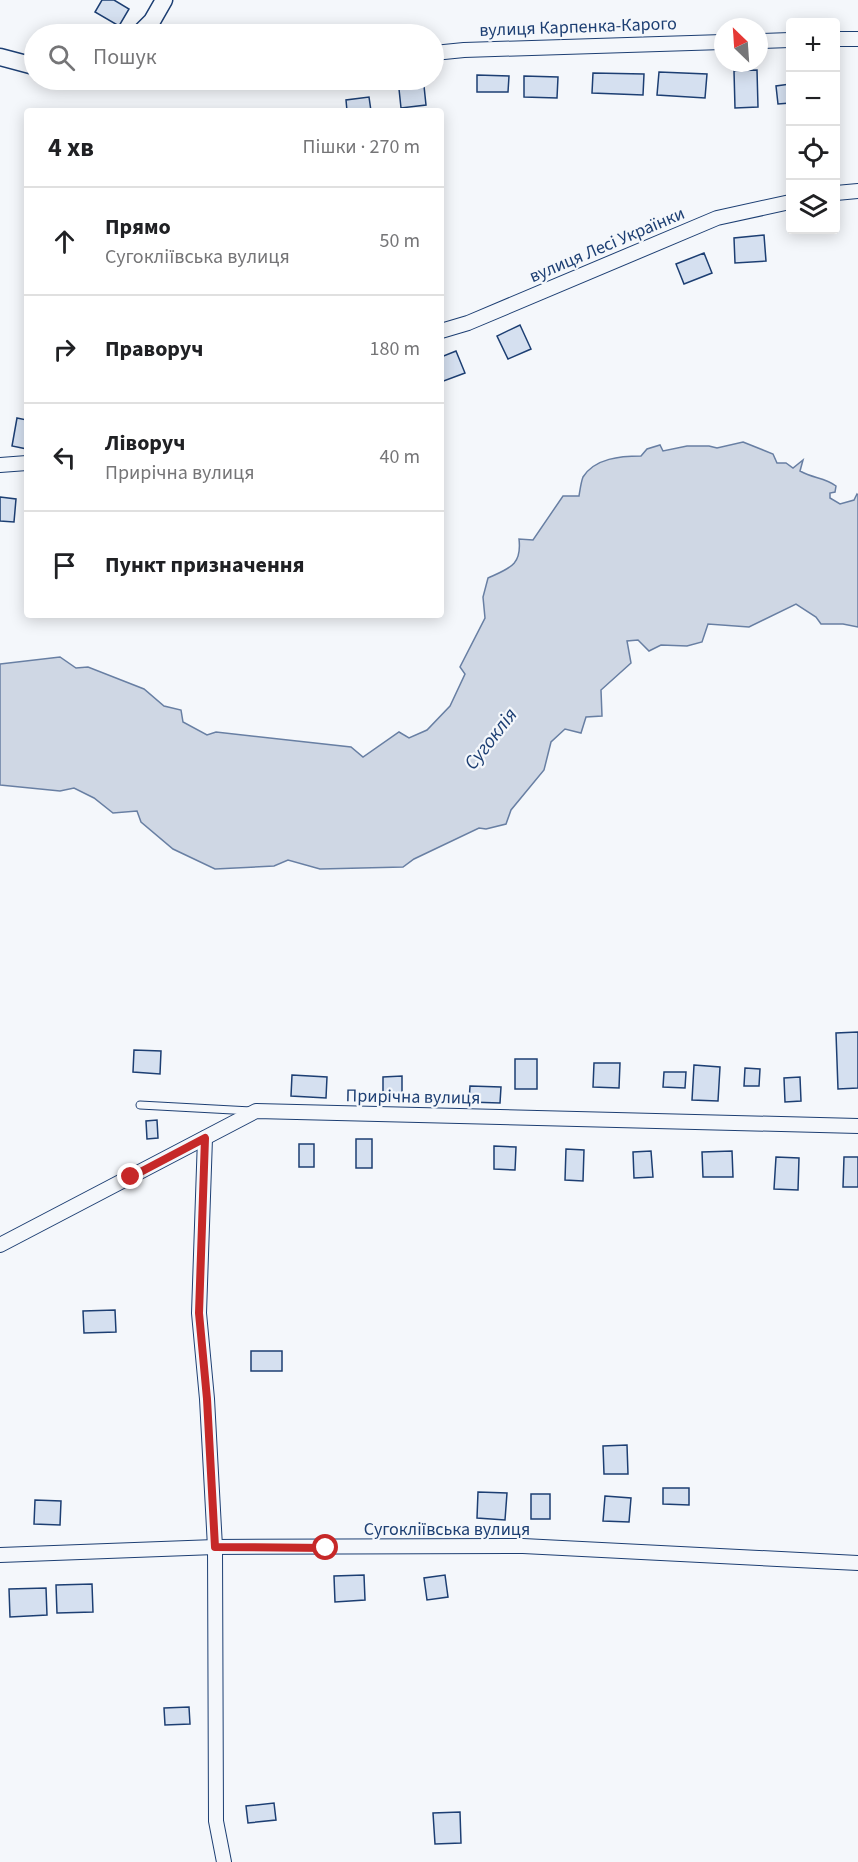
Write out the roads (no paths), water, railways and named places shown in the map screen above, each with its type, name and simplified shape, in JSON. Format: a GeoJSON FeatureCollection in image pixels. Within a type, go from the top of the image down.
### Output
{"type":"FeatureCollection","features":[{"type":"Feature","properties":{"kind":"street"},"geometry":{"type":"LineString","coordinates":[[155,24],[164,0]]}},
{"type":"Feature","properties":{"kind":"street"},"geometry":{"type":"LineString","coordinates":[[840,39],[858,39]]}},
{"type":"Feature","properties":{"kind":"street"},"geometry":{"type":"LineString","coordinates":[[768,41],[786,40]]}},
{"type":"Feature","properties":{"kind":"street","name":"вулиця Карпенка-Карого"},"geometry":{"type":"LineString","coordinates":[[444,53],[714,42]]}},
{"type":"Feature","properties":{"kind":"street"},"geometry":{"type":"LineString","coordinates":[[0,57],[24,63]]}},
{"type":"Feature","properties":{"kind":"street"},"geometry":{"type":"LineString","coordinates":[[840,193],[858,191]]}},
{"type":"Feature","properties":{"kind":"street","name":"вулиця Лесі Українки"},"geometry":{"type":"LineString","coordinates":[[444,330],[468,324],[717,218],[786,203]]}},
{"type":"Feature","properties":{"kind":"street"},"geometry":{"type":"LineString","coordinates":[[0,465],[24,464]]}},
{"type":"Feature","properties":{"kind":"street","name":"Прирічна вулиця"},"geometry":{"type":"LineString","coordinates":[[0,1245],[256,1111],[858,1126]]}},
{"type":"Feature","properties":{"kind":"street"},"geometry":{"type":"LineString","coordinates":[[205,1138],[199,1313],[207,1399],[215,1547],[216,1821],[224,1862]]}},
{"type":"Feature","properties":{"kind":"street","name":"Сугокліївська вулиця"},"geometry":{"type":"LineString","coordinates":[[0,1555],[215,1547],[523,1546],[858,1563]]}},
{"type":"Feature","properties":{"kind":"lane"},"geometry":{"type":"LineString","coordinates":[[140,1105],[256,1111]]}},
{"type":"Feature","properties":{"kind":"water","name":"Сугоклія"},"geometry":{"type":"Polygon","coordinates":[[[743,442],[773,454],[777,463],[786,463],[793,468],[803,460],[800,471],[836,486],[835,492],[830,493],[830,498],[840,504],[854,500],[858,495],[858,627],[821,624],[816,617],[796,604],[749,627],[708,624],[702,642],[687,646],[661,645],[649,651],[638,640],[627,641],[631,663],[601,690],[602,716],[586,717],[581,733],[565,729],[551,742],[544,770],[511,810],[506,824],[486,829],[479,828],[414,859],[403,867],[320,869],[288,860],[274,866],[215,869],[173,849],[141,822],[137,811],[113,813],[94,798],[74,788],[60,791],[0,785],[0,664],[60,657],[76,668],[88,667],[144,689],[164,706],[181,710],[183,722],[207,735],[216,732],[351,747],[363,757],[399,732],[409,738],[427,730],[450,706],[465,674],[460,667],[485,618],[483,597],[488,578],[513,564],[519,555],[519,539],[533,540],[563,496],[579,496],[583,477],[588,471],[609,459],[641,456],[647,449],[660,445],[663,451],[687,446],[717,448],[743,442]]]}}]}
